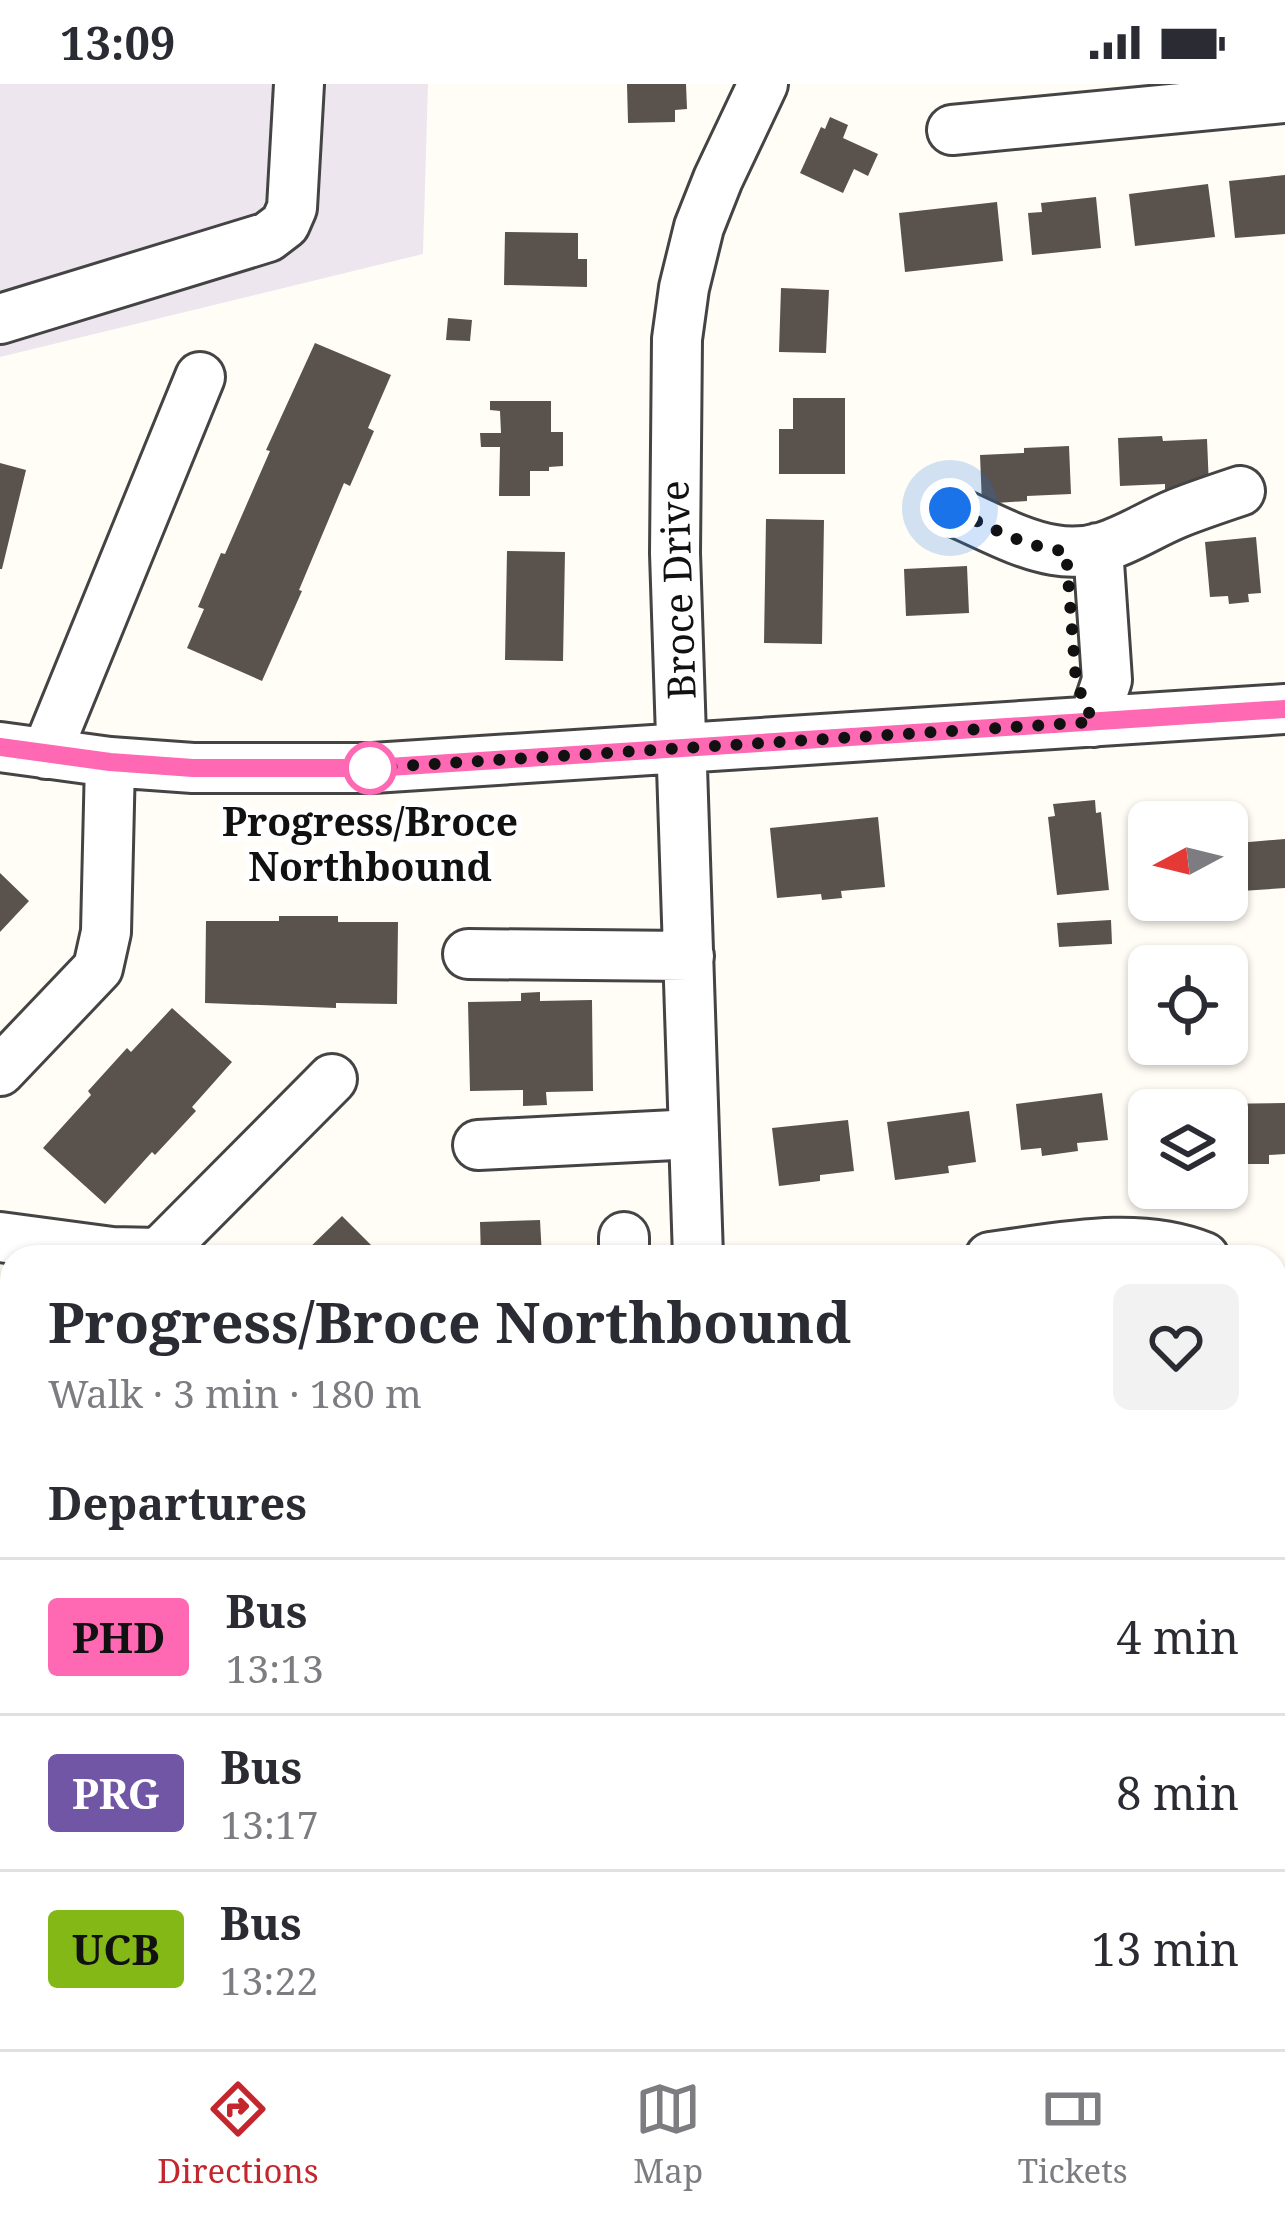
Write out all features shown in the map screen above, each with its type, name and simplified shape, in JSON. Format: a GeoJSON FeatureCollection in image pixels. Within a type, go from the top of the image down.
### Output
{"type":"FeatureCollection","features":[{"type":"Feature","properties":{"kind":"street"},"geometry":{"type":"LineString","coordinates":[[0,319],[268,237],[285,224],[292,208],[299,84]]}},
{"type":"Feature","properties":{"kind":"street","name":"Broce Drive"},"geometry":{"type":"LineString","coordinates":[[698,1245],[675,532],[677,339],[699,227],[764,84]]}},
{"type":"Feature","properties":{"kind":"street"},"geometry":{"type":"LineString","coordinates":[[952,130],[1285,98]]}},
{"type":"Feature","properties":{"kind":"street"},"geometry":{"type":"LineString","coordinates":[[200,376],[23,750],[110,762],[341,769],[1285,709]]}},
{"type":"Feature","properties":{"kind":"street"},"geometry":{"type":"LineString","coordinates":[[950,508],[1052,550],[1082,549],[1128,540],[1174,514],[1240,491]]}},
{"type":"Feature","properties":{"kind":"street"},"geometry":{"type":"LineString","coordinates":[[1082,549],[1076,682],[1093,722]]}},
{"type":"Feature","properties":{"kind":"street"},"geometry":{"type":"LineString","coordinates":[[0,1071],[98,968],[106,932],[110,762]]}},
{"type":"Feature","properties":{"kind":"street"},"geometry":{"type":"LineString","coordinates":[[468,954],[689,956]]}},
{"type":"Feature","properties":{"kind":"street"},"geometry":{"type":"LineString","coordinates":[[166,1245],[332,1079]]}},
{"type":"Feature","properties":{"kind":"street"},"geometry":{"type":"LineString","coordinates":[[478,1144],[694,1133]]}},
{"type":"Feature","properties":{"kind":"street"},"geometry":{"type":"LineString","coordinates":[[0,1237],[60,1245]]}},
{"type":"Feature","properties":{"kind":"street"},"geometry":{"type":"LineString","coordinates":[[1092,1245],[1157,1245]]}},
{"type":"Feature","properties":{"kind":"shaded area"},"geometry":{"type":"Polygon","coordinates":[[[0,84],[428,84],[423,254],[0,357],[0,84]]]}},
{"type":"Feature","properties":{"kind":"building"},"geometry":{"type":"Polygon","coordinates":[[[627,84],[686,84],[687,109],[675,110],[675,122],[628,123],[627,84]]]}},
{"type":"Feature","properties":{"kind":"building"},"geometry":{"type":"Polygon","coordinates":[[[830,117],[848,125],[843,138],[878,154],[868,176],[854,169],[843,193],[800,173],[830,117]]]}},
{"type":"Feature","properties":{"kind":"building"},"geometry":{"type":"Polygon","coordinates":[[[1285,175],[1285,234],[1235,238],[1229,181],[1285,175]]]}},
{"type":"Feature","properties":{"kind":"building"},"geometry":{"type":"Polygon","coordinates":[[[1208,184],[1215,237],[1135,246],[1129,194],[1208,184]]]}},
{"type":"Feature","properties":{"kind":"building"},"geometry":{"type":"Polygon","coordinates":[[[1096,197],[1101,248],[1032,255],[1028,213],[1042,212],[1041,203],[1096,197]]]}},
{"type":"Feature","properties":{"kind":"building"},"geometry":{"type":"Polygon","coordinates":[[[997,202],[1003,261],[905,272],[899,213],[997,202]]]}},
{"type":"Feature","properties":{"kind":"building"},"geometry":{"type":"Polygon","coordinates":[[[505,232],[578,233],[578,259],[587,259],[587,287],[504,285],[505,232]]]}},
{"type":"Feature","properties":{"kind":"building"},"geometry":{"type":"Polygon","coordinates":[[[781,288],[829,290],[826,353],[779,352],[781,288]]]}},
{"type":"Feature","properties":{"kind":"building"},"geometry":{"type":"Polygon","coordinates":[[[448,318],[472,320],[470,341],[446,340],[448,318]]]}},
{"type":"Feature","properties":{"kind":"building"},"geometry":{"type":"Polygon","coordinates":[[[315,343],[391,375],[368,428],[374,431],[350,486],[344,483],[262,681],[187,648],[204,609],[198,607],[315,343]]]}},
{"type":"Feature","properties":{"kind":"building"},"geometry":{"type":"Polygon","coordinates":[[[793,398],[845,398],[845,474],[779,474],[779,429],[793,429],[793,398]]]}},
{"type":"Feature","properties":{"kind":"building"},"geometry":{"type":"Polygon","coordinates":[[[490,401],[551,401],[551,432],[563,432],[563,466],[530,471],[530,496],[499,496],[500,447],[481,447],[480,433],[501,433],[500,411],[490,410],[490,401]]]}},
{"type":"Feature","properties":{"kind":"building"},"geometry":{"type":"Polygon","coordinates":[[[1162,436],[1163,441],[1207,439],[1209,487],[1120,486],[1118,438],[1162,436]]]}},
{"type":"Feature","properties":{"kind":"building"},"geometry":{"type":"Polygon","coordinates":[[[1069,446],[1071,494],[982,504],[980,455],[1069,446]]]}},
{"type":"Feature","properties":{"kind":"building"},"geometry":{"type":"Polygon","coordinates":[[[0,463],[26,470],[2,569],[0,569],[0,463]]]}},
{"type":"Feature","properties":{"kind":"building"},"geometry":{"type":"Polygon","coordinates":[[[766,519],[824,520],[822,644],[764,643],[766,519]]]}},
{"type":"Feature","properties":{"kind":"building"},"geometry":{"type":"Polygon","coordinates":[[[1256,537],[1261,593],[1248,594],[1249,602],[1229,604],[1228,596],[1210,597],[1205,542],[1256,537]]]}},
{"type":"Feature","properties":{"kind":"building"},"geometry":{"type":"Polygon","coordinates":[[[507,551],[565,552],[563,661],[505,660],[507,551]]]}},
{"type":"Feature","properties":{"kind":"building"},"geometry":{"type":"Polygon","coordinates":[[[967,566],[969,613],[906,616],[904,569],[967,566]]]}},
{"type":"Feature","properties":{"kind":"building"},"geometry":{"type":"Polygon","coordinates":[[[1095,800],[1096,813],[1101,812],[1109,890],[1057,895],[1048,817],[1055,816],[1053,804],[1095,800]]]}},
{"type":"Feature","properties":{"kind":"building"},"geometry":{"type":"Polygon","coordinates":[[[878,817],[885,887],[841,891],[842,898],[822,900],[821,894],[777,898],[770,828],[878,817]]]}},
{"type":"Feature","properties":{"kind":"building"},"geometry":{"type":"Polygon","coordinates":[[[1285,839],[1285,888],[1248,891],[1248,842],[1285,839]]]}},
{"type":"Feature","properties":{"kind":"building"},"geometry":{"type":"Polygon","coordinates":[[[0,873],[29,901],[0,932],[0,873]]]}},
{"type":"Feature","properties":{"kind":"building"},"geometry":{"type":"Polygon","coordinates":[[[279,916],[398,922],[397,1004],[336,1003],[336,1008],[205,1003],[206,921],[279,921],[279,916]]]}},
{"type":"Feature","properties":{"kind":"building"},"geometry":{"type":"Polygon","coordinates":[[[1111,920],[1112,944],[1059,947],[1057,923],[1111,920]]]}},
{"type":"Feature","properties":{"kind":"building"},"geometry":{"type":"Polygon","coordinates":[[[540,992],[540,1001],[592,1000],[593,1091],[546,1092],[547,1105],[523,1106],[523,1090],[470,1091],[468,1002],[521,1001],[521,993],[540,992]]]}},
{"type":"Feature","properties":{"kind":"building"},"geometry":{"type":"Polygon","coordinates":[[[172,1008],[232,1062],[192,1107],[196,1111],[105,1204],[43,1148],[127,1048],[131,1052],[172,1008]]]}},
{"type":"Feature","properties":{"kind":"building"},"geometry":{"type":"Polygon","coordinates":[[[1102,1093],[1108,1140],[1077,1143],[1078,1151],[1042,1156],[1041,1148],[1021,1150],[1016,1104],[1102,1093]]]}},
{"type":"Feature","properties":{"kind":"building"},"geometry":{"type":"Polygon","coordinates":[[[1248,1103],[1285,1103],[1285,1154],[1269,1155],[1269,1164],[1248,1164],[1248,1103]]]}},
{"type":"Feature","properties":{"kind":"building"},"geometry":{"type":"Polygon","coordinates":[[[969,1111],[976,1162],[948,1166],[949,1173],[895,1180],[887,1122],[969,1111]]]}},
{"type":"Feature","properties":{"kind":"building"},"geometry":{"type":"Polygon","coordinates":[[[848,1120],[854,1171],[779,1186],[772,1128],[848,1120]]]}},
{"type":"Feature","properties":{"kind":"building"},"geometry":{"type":"Polygon","coordinates":[[[342,1216],[371,1245],[312,1245],[342,1216]]]}},
{"type":"Feature","properties":{"kind":"building"},"geometry":{"type":"Polygon","coordinates":[[[540,1220],[541,1245],[481,1245],[480,1222],[540,1220]]]}},
{"type":"Feature","properties":{"kind":"bus line","name":"PHD"},"geometry":{"type":"LineString","coordinates":[[0,747],[193,768],[373,768],[1285,709]]}},
{"type":"Feature","properties":{"kind":"place","name":"Progress/Broce Northbound"},"geometry":{"type":"Point","coordinates":[370,768]}},
{"type":"Feature","properties":{"kind":"route"},"geometry":{"type":"LineString","coordinates":[[370,768],[1093,722],[1076,682],[1066,551],[1019,539],[950,508]]}}]}
